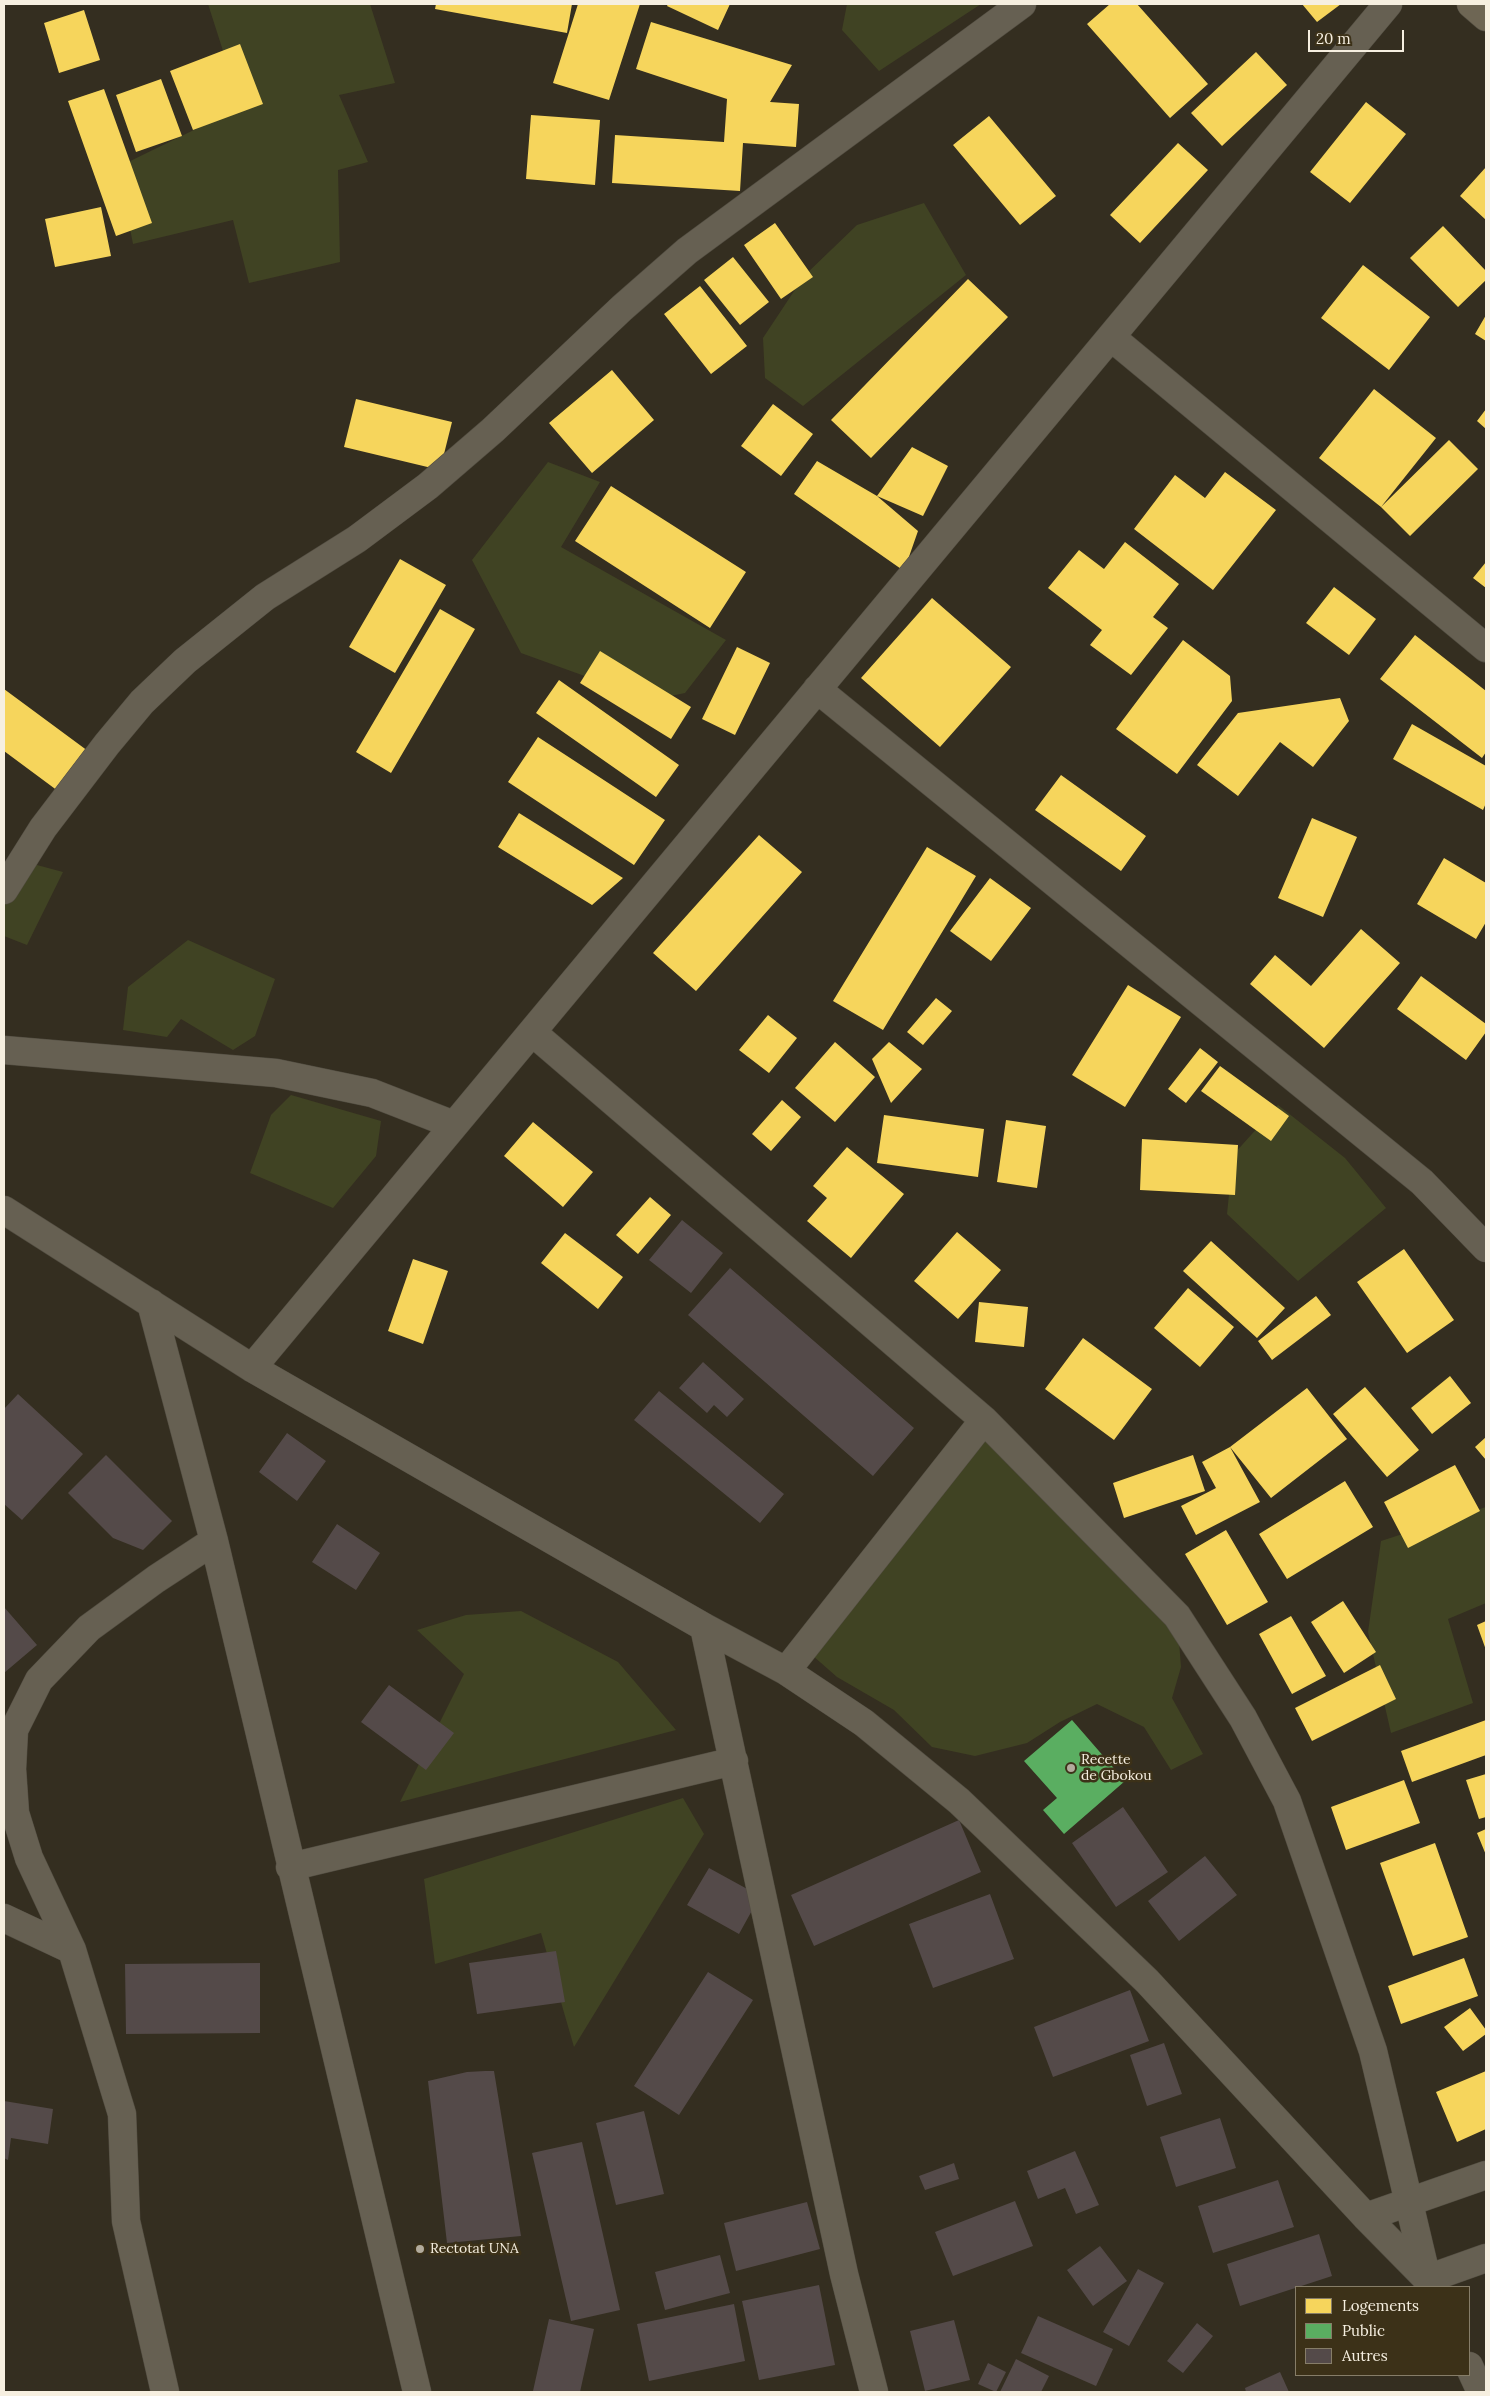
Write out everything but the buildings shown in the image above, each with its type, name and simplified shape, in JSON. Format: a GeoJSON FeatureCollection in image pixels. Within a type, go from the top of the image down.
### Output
{"type":"FeatureCollection","features":[{"type":"Feature","properties":{"kind":"main road"},"geometry":{"type":"LineString","coordinates":[[1471,4],[1486,16]]}},
{"type":"Feature","properties":{"kind":"street"},"geometry":{"type":"LineString","coordinates":[[4,890],[43,828],[107,744],[142,702],[185,661],[265,597],[357,538],[428,486],[493,430],[622,308],[687,251],[1022,4]]}},
{"type":"Feature","properties":{"kind":"street"},"geometry":{"type":"LineString","coordinates":[[252,1368],[1388,4]]}},
{"type":"Feature","properties":{"kind":"street"},"geometry":{"type":"LineString","coordinates":[[1111,337],[1486,648]]}},
{"type":"Feature","properties":{"kind":"street"},"geometry":{"type":"LineString","coordinates":[[818,689],[1422,1182],[1486,1248]]}},
{"type":"Feature","properties":{"kind":"street"},"geometry":{"type":"LineString","coordinates":[[532,1032],[984,1420],[1177,1616],[1243,1718],[1287,1801],[1373,2051],[1429,2283]]}},
{"type":"Feature","properties":{"kind":"street"},"geometry":{"type":"LineString","coordinates":[[4,1050],[276,1073],[372,1092],[454,1125]]}},
{"type":"Feature","properties":{"kind":"street"},"geometry":{"type":"LineString","coordinates":[[4,1210],[252,1368],[786,1672],[864,1723],[959,1801],[1147,1981],[1429,2283]]}},
{"type":"Feature","properties":{"kind":"street"},"geometry":{"type":"LineString","coordinates":[[151,1303],[214,1542],[290,1867],[417,2392]]}},
{"type":"Feature","properties":{"kind":"street"},"geometry":{"type":"LineString","coordinates":[[786,1672],[984,1420]]}},
{"type":"Feature","properties":{"kind":"street"},"geometry":{"type":"LineString","coordinates":[[165,2392],[126,2221],[122,2114],[72,1950],[29,1858],[16,1813],[12,1769],[14,1730],[39,1680],[89,1628],[156,1579],[214,1542]]}},
{"type":"Feature","properties":{"kind":"street"},"geometry":{"type":"LineString","coordinates":[[704,1627],[844,2274],[874,2392]]}},
{"type":"Feature","properties":{"kind":"street"},"geometry":{"type":"LineString","coordinates":[[290,1867],[734,1761]]}},
{"type":"Feature","properties":{"kind":"street"},"geometry":{"type":"LineString","coordinates":[[4,1918],[72,1950]]}},
{"type":"Feature","properties":{"kind":"street"},"geometry":{"type":"LineString","coordinates":[[1366,2217],[1486,2175]]}},
{"type":"Feature","properties":{"kind":"street"},"geometry":{"type":"LineString","coordinates":[[1429,2283],[1486,2258]]}},
{"type":"Feature","properties":{"kind":"street"},"geometry":{"type":"LineString","coordinates":[[1470,2368],[1481,2392]]}},
{"type":"Feature","properties":{"kind":"green space"},"geometry":{"type":"Polygon","coordinates":[[[208,4],[370,4],[395,83],[339,95],[368,162],[338,170],[340,262],[249,283],[233,220],[133,244],[118,167],[241,107],[208,4]]]}},
{"type":"Feature","properties":{"kind":"green space"},"geometry":{"type":"Polygon","coordinates":[[[847,4],[981,4],[879,71],[842,30],[847,4]]]}},
{"type":"Feature","properties":{"kind":"green space"},"geometry":{"type":"Polygon","coordinates":[[[924,203],[966,275],[803,406],[765,378],[763,338],[804,276],[857,225],[924,203]]]}},
{"type":"Feature","properties":{"kind":"green space"},"geometry":{"type":"Polygon","coordinates":[[[548,462],[600,482],[561,547],[726,640],[685,693],[651,700],[521,653],[472,560],[548,462]]]}},
{"type":"Feature","properties":{"kind":"green space"},"geometry":{"type":"Polygon","coordinates":[[[22,861],[63,872],[27,945],[4,936],[4,890],[22,861]]]}},
{"type":"Feature","properties":{"kind":"green space"},"geometry":{"type":"Polygon","coordinates":[[[188,940],[275,979],[255,1036],[233,1050],[181,1019],[167,1037],[123,1030],[128,987],[188,940]]]}},
{"type":"Feature","properties":{"kind":"green space"},"geometry":{"type":"Polygon","coordinates":[[[291,1095],[381,1121],[376,1156],[333,1208],[250,1173],[271,1115],[291,1095]]]}},
{"type":"Feature","properties":{"kind":"green space"},"geometry":{"type":"Polygon","coordinates":[[[1278,1105],[1345,1158],[1386,1208],[1298,1281],[1227,1214],[1233,1155],[1278,1105]]]}},
{"type":"Feature","properties":{"kind":"green space"},"geometry":{"type":"Polygon","coordinates":[[[984,1420],[1177,1616],[1181,1667],[1172,1698],[1203,1754],[1171,1770],[1144,1727],[1097,1704],[1060,1722],[1027,1743],[975,1756],[932,1747],[894,1710],[837,1677],[804,1648],[984,1420]]]}},
{"type":"Feature","properties":{"kind":"green space"},"geometry":{"type":"Polygon","coordinates":[[[1486,1507],[1486,1603],[1448,1619],[1473,1703],[1391,1733],[1368,1632],[1381,1541],[1486,1507]]]}},
{"type":"Feature","properties":{"kind":"green space"},"geometry":{"type":"Polygon","coordinates":[[[521,1611],[618,1662],[676,1730],[400,1802],[464,1674],[417,1630],[466,1615],[521,1611]]]}},
{"type":"Feature","properties":{"kind":"green space"},"geometry":{"type":"Polygon","coordinates":[[[683,1798],[704,1834],[574,2047],[541,1933],[435,1964],[424,1879],[683,1798]]]}},
{"type":"Feature","properties":{"kind":"place","name":"Recette de Gbokou"},"geometry":{"type":"Point","coordinates":[1071,1768]}},
{"type":"Feature","properties":{"kind":"place","name":"Rectotat UNA"},"geometry":{"type":"Point","coordinates":[420,2249]}}]}
